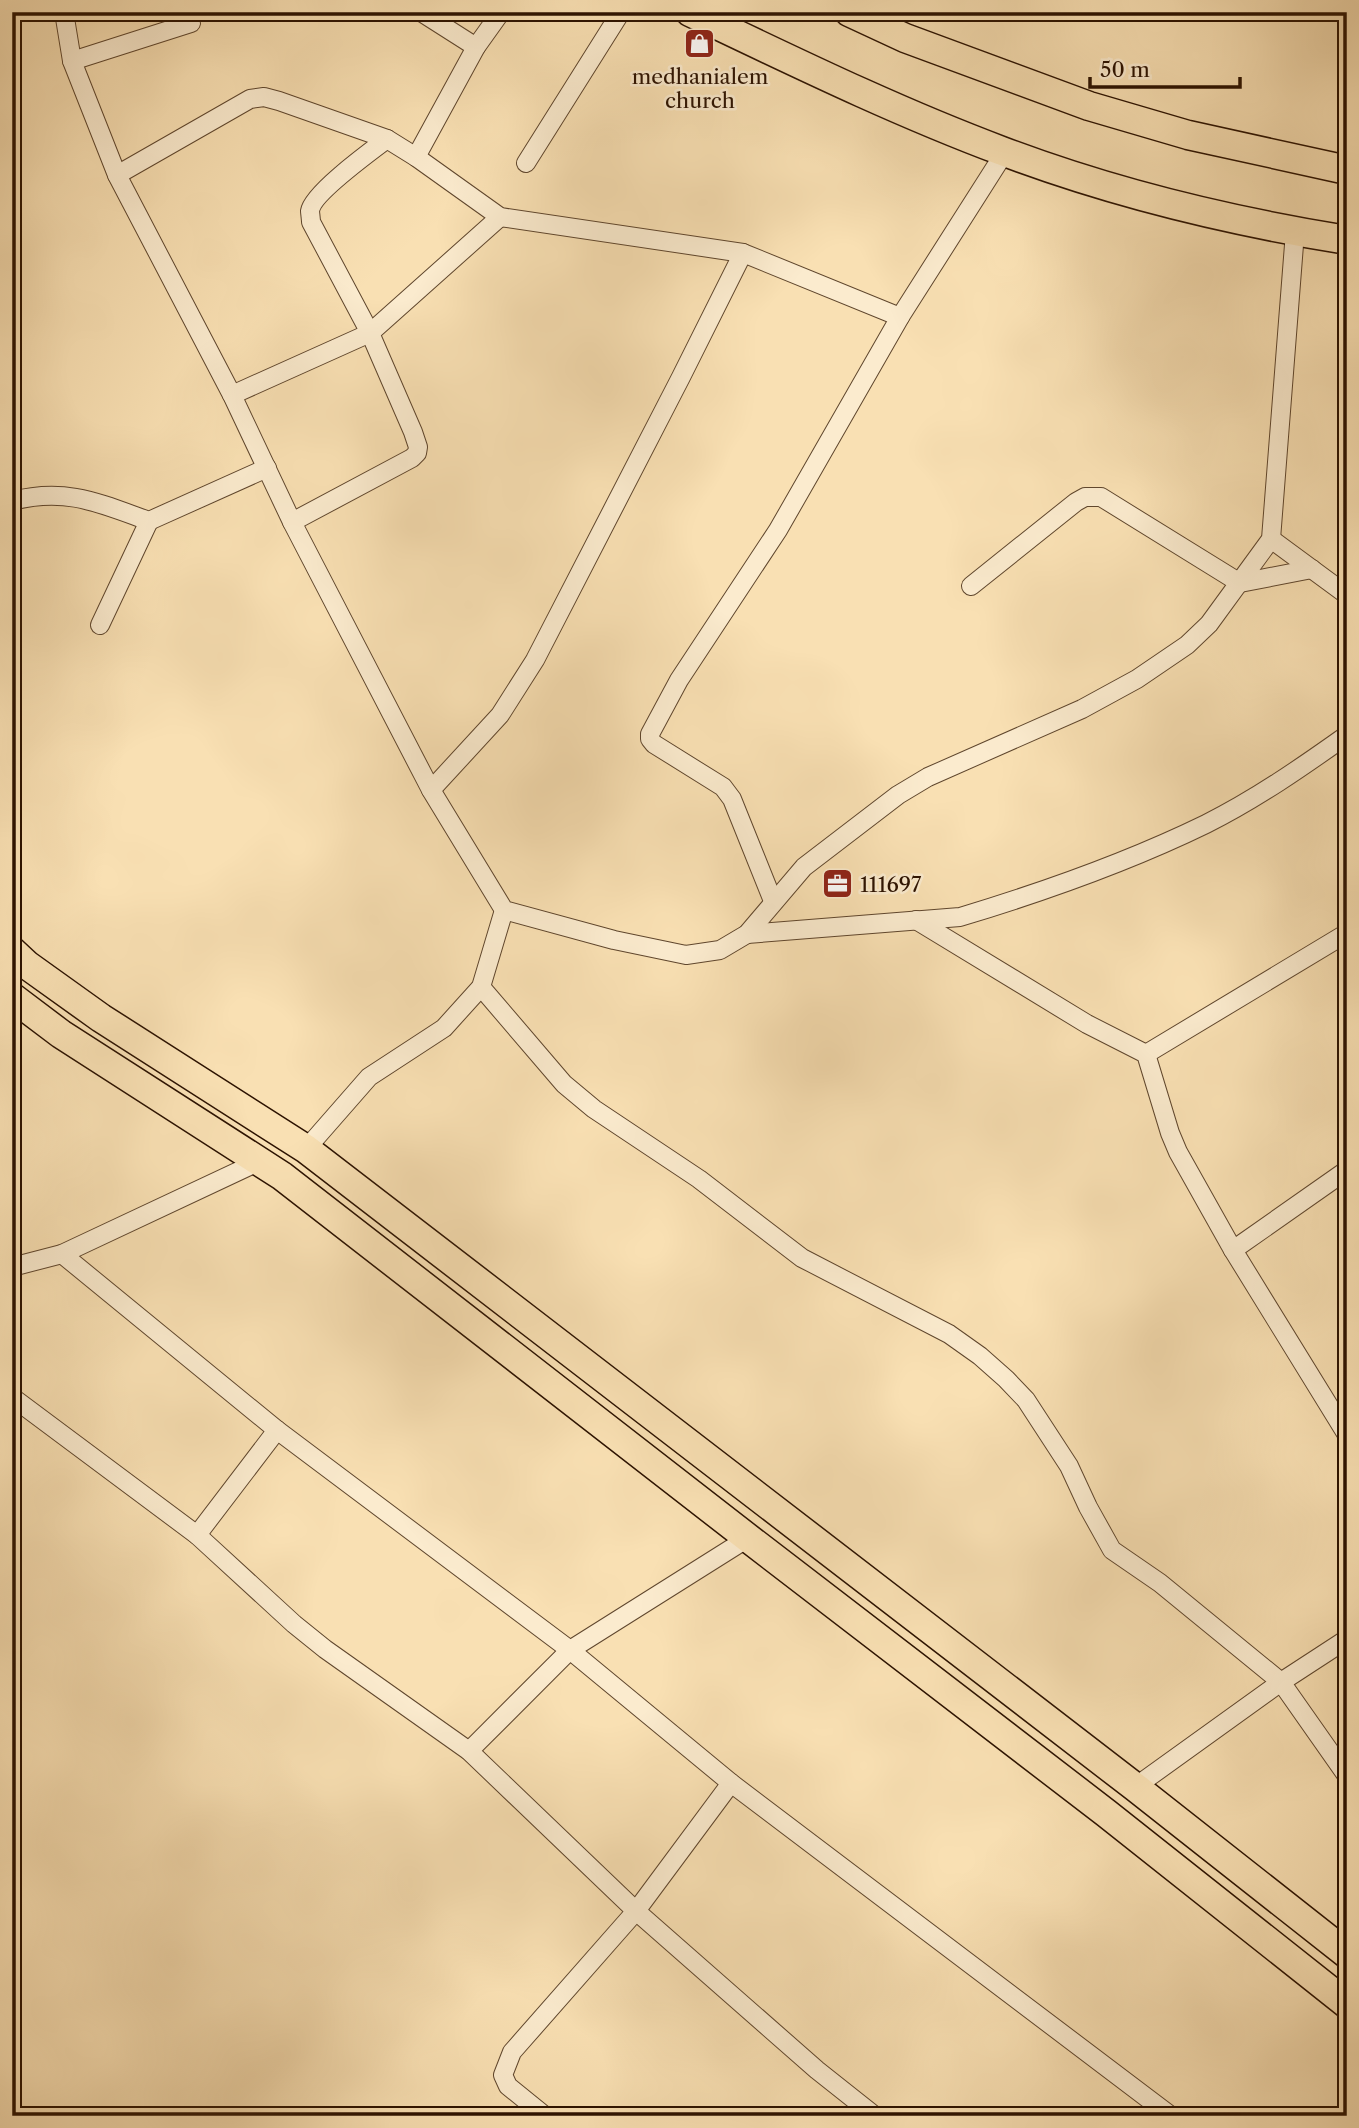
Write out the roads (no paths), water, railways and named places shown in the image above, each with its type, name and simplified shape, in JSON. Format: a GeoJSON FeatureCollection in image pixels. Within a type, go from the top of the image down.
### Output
{"type":"FeatureCollection","features":[{"type":"Feature","properties":{"kind":"main road"},"geometry":{"type":"LineString","coordinates":[[690,12],[868,96],[1005,152],[1124,191],[1191,209],[1295,232],[1347,240]]}},
{"type":"Feature","properties":{"kind":"main road"},"geometry":{"type":"LineString","coordinates":[[849,12],[905,38],[1089,106],[1188,135],[1347,170]]}},
{"type":"Feature","properties":{"kind":"main road"},"geometry":{"type":"LineString","coordinates":[[12,951],[101,1018],[306,1149],[1135,1787],[1347,1954]]}},
{"type":"Feature","properties":{"kind":"main road"},"geometry":{"type":"LineString","coordinates":[[12,997],[61,1034],[282,1176],[1106,1812],[1347,2004]]}},
{"type":"Feature","properties":{"kind":"street"},"geometry":{"type":"LineString","coordinates":[[64,12],[72,61],[117,175],[232,395],[292,522],[430,790],[504,910],[614,940],[686,955],[720,950],[747,934],[804,867],[898,795],[928,777],[1082,709],[1138,679],[1187,645],[1209,624],[1271,539],[1295,232]]}},
{"type":"Feature","properties":{"kind":"street"},"geometry":{"type":"LineString","coordinates":[[421,12],[476,47]]}},
{"type":"Feature","properties":{"kind":"street"},"geometry":{"type":"LineString","coordinates":[[416,157],[476,47],[500,12]]}},
{"type":"Feature","properties":{"kind":"street"},"geometry":{"type":"LineString","coordinates":[[526,163],[621,12]]}},
{"type":"Feature","properties":{"kind":"street"},"geometry":{"type":"LineString","coordinates":[[72,61],[191,23]]}},
{"type":"Feature","properties":{"kind":"street"},"geometry":{"type":"LineString","coordinates":[[117,175],[250,99],[264,97],[387,139],[500,217],[743,253],[900,317]]}},
{"type":"Feature","properties":{"kind":"street"},"geometry":{"type":"LineString","coordinates":[[292,522],[417,453],[418,447],[413,432],[370,332],[311,222],[313,202],[325,189],[387,139]]}},
{"type":"Feature","properties":{"kind":"street"},"geometry":{"type":"LineString","coordinates":[[773,901],[732,799],[723,787],[654,744],[650,734],[679,680],[778,530],[900,317],[1005,152]]}},
{"type":"Feature","properties":{"kind":"street"},"geometry":{"type":"LineString","coordinates":[[232,395],[370,332],[500,217]]}},
{"type":"Feature","properties":{"kind":"street"},"geometry":{"type":"LineString","coordinates":[[430,790],[500,715],[535,660],[743,253]]}},
{"type":"Feature","properties":{"kind":"street"},"geometry":{"type":"LineString","coordinates":[[100,625],[149,521],[267,468]]}},
{"type":"Feature","properties":{"kind":"street"},"geometry":{"type":"LineString","coordinates":[[12,501],[48,494],[80,497],[149,521]]}},
{"type":"Feature","properties":{"kind":"street"},"geometry":{"type":"LineString","coordinates":[[971,586],[1085,497],[1101,497],[1240,583],[1312,569]]}},
{"type":"Feature","properties":{"kind":"street"},"geometry":{"type":"LineString","coordinates":[[1271,539],[1347,595]]}},
{"type":"Feature","properties":{"kind":"street"},"geometry":{"type":"LineString","coordinates":[[747,934],[960,917],[985,909],[1106,866],[1206,824],[1257,796],[1347,735]]}},
{"type":"Feature","properties":{"kind":"street"},"geometry":{"type":"LineString","coordinates":[[306,1149],[369,1077],[444,1028],[481,987],[504,910]]}},
{"type":"Feature","properties":{"kind":"street"},"geometry":{"type":"LineString","coordinates":[[916,920],[1087,1024],[1146,1054],[1170,1133],[1233,1251],[1347,1435]]}},
{"type":"Feature","properties":{"kind":"street"},"geometry":{"type":"LineString","coordinates":[[1146,1054],[1347,933]]}},
{"type":"Feature","properties":{"kind":"street"},"geometry":{"type":"LineString","coordinates":[[481,987],[564,1084],[594,1109],[699,1179],[802,1258],[949,1334],[1006,1379],[1026,1401],[1069,1466],[1112,1550],[1160,1583],[1281,1682],[1347,1776]]}},
{"type":"Feature","properties":{"kind":"street"},"geometry":{"type":"LineString","coordinates":[[12,1267],[62,1254],[260,1161]]}},
{"type":"Feature","properties":{"kind":"street"},"geometry":{"type":"LineString","coordinates":[[1233,1251],[1347,1170]]}},
{"type":"Feature","properties":{"kind":"street"},"geometry":{"type":"LineString","coordinates":[[62,1254],[277,1430],[570,1650],[731,1783],[1150,2109],[1171,2116]]}},
{"type":"Feature","properties":{"kind":"street"},"geometry":{"type":"LineString","coordinates":[[12,1397],[197,1535],[314,1640],[469,1751],[636,1911],[817,2070],[874,2116]]}},
{"type":"Feature","properties":{"kind":"street"},"geometry":{"type":"LineString","coordinates":[[197,1535],[277,1430]]}},
{"type":"Feature","properties":{"kind":"street"},"geometry":{"type":"LineString","coordinates":[[469,1751],[570,1650],[748,1538]]}},
{"type":"Feature","properties":{"kind":"street"},"geometry":{"type":"LineString","coordinates":[[1135,1787],[1281,1682],[1347,1639]]}},
{"type":"Feature","properties":{"kind":"street"},"geometry":{"type":"LineString","coordinates":[[545,2116],[508,2086],[503,2075],[512,2052],[636,1911],[731,1783]]}},
{"type":"Feature","properties":{"kind":"place","name":"medhanialem church"},"geometry":{"type":"Point","coordinates":[700,44]}},
{"type":"Feature","properties":{"kind":"place","name":"111697"},"geometry":{"type":"Point","coordinates":[837,884]}}]}
